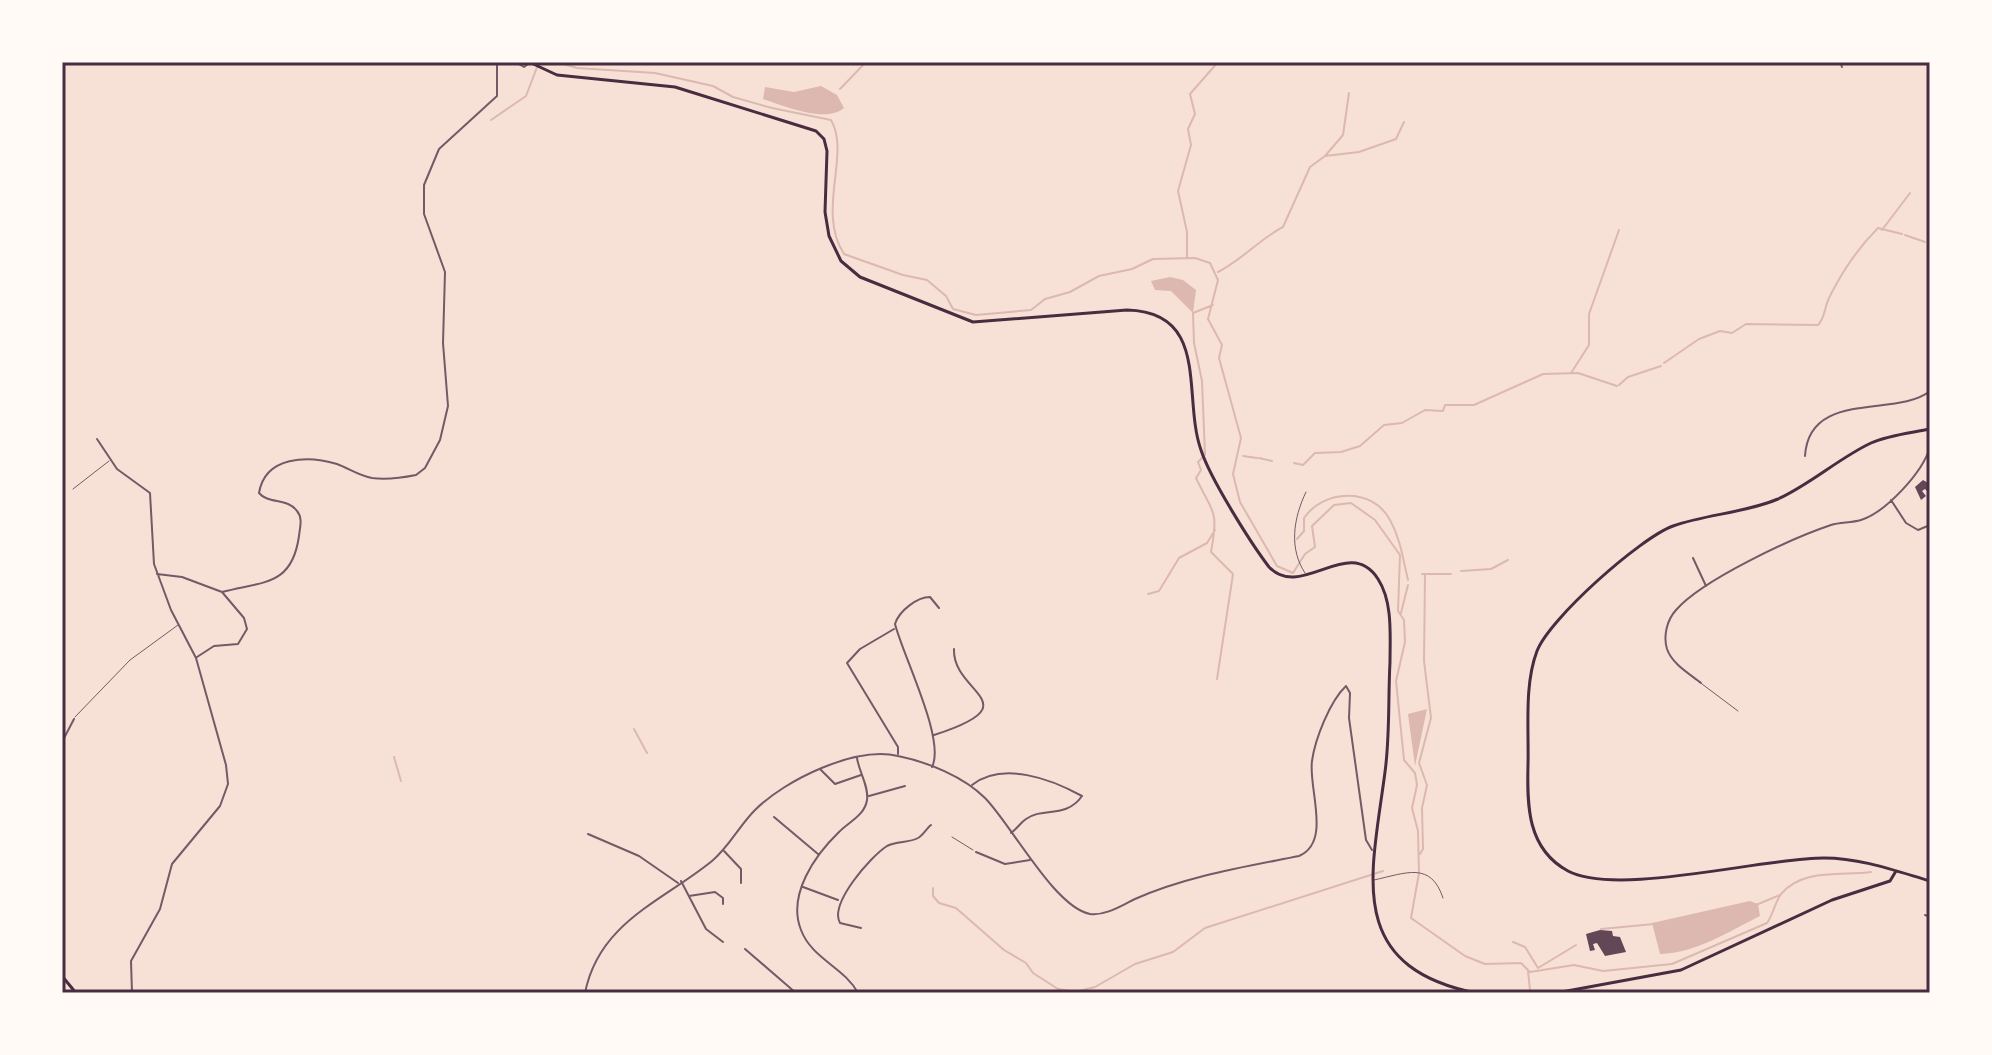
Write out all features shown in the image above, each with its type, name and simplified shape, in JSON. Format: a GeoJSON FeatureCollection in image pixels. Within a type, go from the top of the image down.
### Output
{"type":"FeatureCollection","features":[{"type":"Feature","properties":{"kind":"main road"},"geometry":{"type":"LineString","coordinates":[[530,62],[564,76],[662,84],[813,129],[822,137],[827,148],[825,212],[829,236],[838,257],[853,273],[971,321],[1132,310],[1160,316],[1180,337],[1191,377],[1198,438],[1208,465],[1272,570],[1288,579],[1306,576],[1339,563],[1360,565],[1379,579],[1387,604],[1390,644],[1387,749],[1373,850],[1372,881],[1379,928],[1387,944],[1432,979],[1476,993]]}},
{"type":"Feature","properties":{"kind":"main road"},"geometry":{"type":"LineString","coordinates":[[1930,429],[1870,444],[1770,502],[1685,522],[1653,536],[1551,627],[1537,651],[1531,675],[1530,819],[1544,851],[1570,872],[1590,879],[1617,880],[1821,858],[1855,860],[1930,881]]}},
{"type":"Feature","properties":{"kind":"main road"},"geometry":{"type":"LineString","coordinates":[[1556,993],[1687,968],[1832,900],[1890,881],[1896,871]]}},
{"type":"Feature","properties":{"kind":"main road"},"geometry":{"type":"LineString","coordinates":[[62,976],[76,993]]}},
{"type":"Feature","properties":{"kind":"street"},"geometry":{"type":"LineString","coordinates":[[222,592],[283,576],[292,565],[298,541],[298,512],[291,505],[264,498],[259,493],[262,480],[272,469],[286,461],[318,460],[371,478],[416,475],[430,460],[443,434],[448,406],[443,343],[445,272],[424,214],[423,192],[439,149],[497,96],[497,62]]}},
{"type":"Feature","properties":{"kind":"street"},"geometry":{"type":"LineString","coordinates":[[515,62],[524,67],[530,62]]}},
{"type":"Feature","properties":{"kind":"street"},"geometry":{"type":"LineString","coordinates":[[1840,62],[1842,67]]}},
{"type":"Feature","properties":{"kind":"street"},"geometry":{"type":"LineString","coordinates":[[1805,456],[1813,433],[1840,411],[1916,399],[1930,391]]}},
{"type":"Feature","properties":{"kind":"street"},"geometry":{"type":"LineString","coordinates":[[97,439],[109,461],[150,493],[150,543],[156,574],[196,658],[226,765],[227,788],[220,806],[172,864],[162,906],[131,961],[132,993]]}},
{"type":"Feature","properties":{"kind":"street"},"geometry":{"type":"LineString","coordinates":[[1701,683],[1672,659],[1665,639],[1676,610],[1706,587],[1830,525],[1860,520],[1917,476],[1930,447]]}},
{"type":"Feature","properties":{"kind":"street"},"geometry":{"type":"LineString","coordinates":[[1890,499],[1909,526],[1918,530],[1930,525]]}},
{"type":"Feature","properties":{"kind":"street"},"geometry":{"type":"LineString","coordinates":[[1693,558],[1706,587]]}},
{"type":"Feature","properties":{"kind":"street"},"geometry":{"type":"LineString","coordinates":[[156,574],[182,577],[222,592],[244,618],[247,631],[237,645],[217,645],[196,658]]}},
{"type":"Feature","properties":{"kind":"street"},"geometry":{"type":"LineString","coordinates":[[932,767],[936,756],[932,735],[896,628],[898,616],[922,598],[930,597],[939,608]]}},
{"type":"Feature","properties":{"kind":"street"},"geometry":{"type":"LineString","coordinates":[[896,628],[860,649],[847,663],[898,747],[898,756]]}},
{"type":"Feature","properties":{"kind":"street"},"geometry":{"type":"LineString","coordinates":[[932,735],[975,721],[981,711],[982,700],[956,661],[954,649]]}},
{"type":"Feature","properties":{"kind":"street"},"geometry":{"type":"LineString","coordinates":[[585,993],[603,951],[636,913],[723,850],[762,803],[820,769],[857,758],[898,756],[932,767],[971,786],[993,807],[1045,876],[1080,910],[1098,914],[1165,886],[1304,855],[1315,838],[1312,763],[1334,704],[1346,686],[1350,689],[1349,718],[1366,840],[1373,850]]}},
{"type":"Feature","properties":{"kind":"street"},"geometry":{"type":"LineString","coordinates":[[62,742],[74,719]]}},
{"type":"Feature","properties":{"kind":"street"},"geometry":{"type":"LineString","coordinates":[[857,758],[868,796],[864,810],[819,855],[802,887],[797,908],[804,938],[818,956],[851,981],[858,993]]}},
{"type":"Feature","properties":{"kind":"street"},"geometry":{"type":"LineString","coordinates":[[820,769],[835,784],[862,774]]}},
{"type":"Feature","properties":{"kind":"street"},"geometry":{"type":"LineString","coordinates":[[971,786],[996,775],[1013,772],[1082,796],[1078,802],[1055,813],[1030,816],[1011,833]]}},
{"type":"Feature","properties":{"kind":"street"},"geometry":{"type":"LineString","coordinates":[[868,796],[905,786]]}},
{"type":"Feature","properties":{"kind":"street"},"geometry":{"type":"LineString","coordinates":[[774,817],[819,855]]}},
{"type":"Feature","properties":{"kind":"street"},"geometry":{"type":"LineString","coordinates":[[861,928],[840,923],[836,912],[839,901],[881,851],[898,842],[917,838],[931,825]]}},
{"type":"Feature","properties":{"kind":"street"},"geometry":{"type":"LineString","coordinates":[[792,833],[797,827]]}},
{"type":"Feature","properties":{"kind":"street"},"geometry":{"type":"LineString","coordinates":[[588,834],[639,856],[679,882],[706,929],[723,942]]}},
{"type":"Feature","properties":{"kind":"street"},"geometry":{"type":"LineString","coordinates":[[723,850],[741,869],[741,883]]}},
{"type":"Feature","properties":{"kind":"street"},"geometry":{"type":"LineString","coordinates":[[976,852],[1005,864],[1020,864],[1031,859]]}},
{"type":"Feature","properties":{"kind":"street"},"geometry":{"type":"LineString","coordinates":[[802,887],[839,901]]}},
{"type":"Feature","properties":{"kind":"street"},"geometry":{"type":"LineString","coordinates":[[688,896],[715,892],[723,898],[723,904]]}},
{"type":"Feature","properties":{"kind":"street"},"geometry":{"type":"LineString","coordinates":[[1925,915],[1930,917]]}},
{"type":"Feature","properties":{"kind":"street"},"geometry":{"type":"LineString","coordinates":[[745,949],[796,993]]}},
{"type":"Feature","properties":{"kind":"lane"},"geometry":{"type":"LineString","coordinates":[[73,489],[109,461]]}},
{"type":"Feature","properties":{"kind":"lane"},"geometry":{"type":"LineString","coordinates":[[1306,492],[1295,527],[1297,563],[1306,576]]}},
{"type":"Feature","properties":{"kind":"lane"},"geometry":{"type":"LineString","coordinates":[[74,719],[130,660],[179,625]]}},
{"type":"Feature","properties":{"kind":"lane"},"geometry":{"type":"LineString","coordinates":[[1701,683],[1738,711]]}},
{"type":"Feature","properties":{"kind":"lane"},"geometry":{"type":"LineString","coordinates":[[952,837],[976,852]]}},
{"type":"Feature","properties":{"kind":"lane"},"geometry":{"type":"LineString","coordinates":[[1372,881],[1420,873],[1436,880],[1443,898]]}},
{"type":"Feature","properties":{"kind":"shaded area"},"geometry":{"type":"Polygon","coordinates":[[[821,86],[837,95],[844,108],[815,114],[763,99],[765,87],[794,92],[821,86]]]}},
{"type":"Feature","properties":{"kind":"shaded area"},"geometry":{"type":"Polygon","coordinates":[[[1170,277],[1183,280],[1196,290],[1193,313],[1171,291],[1155,290],[1151,281],[1170,277]]]}},
{"type":"Feature","properties":{"kind":"shaded area"},"geometry":{"type":"Polygon","coordinates":[[[1427,709],[1415,766],[1408,714],[1427,709]]]}},
{"type":"Feature","properties":{"kind":"shaded area"},"geometry":{"type":"Polygon","coordinates":[[[1750,901],[1758,904],[1760,916],[1699,946],[1660,954],[1652,923],[1750,901]]]}},
{"type":"Feature","properties":{"kind":"building"},"geometry":{"type":"Polygon","coordinates":[[[1923,480],[1930,484],[1930,494],[1925,489],[1922,491],[1926,496],[1921,500],[1915,487],[1923,480]]]}},
{"type":"Feature","properties":{"kind":"building"},"geometry":{"type":"Polygon","coordinates":[[[1612,931],[1613,936],[1620,937],[1626,952],[1605,956],[1597,943],[1593,944],[1595,950],[1590,951],[1586,934],[1612,931]]]}},
{"type":"Feature","properties":{"kind":"waterway"},"geometry":{"type":"LineString","coordinates":[[491,120],[526,96],[539,62]]}},
{"type":"Feature","properties":{"kind":"waterway"},"geometry":{"type":"LineString","coordinates":[[557,62],[577,68],[655,73],[713,86],[733,97],[772,108],[831,120],[838,149],[833,220],[844,254],[903,275],[927,280],[946,296],[953,309],[976,315],[1031,310],[1045,299],[1070,292],[1099,276],[1132,269],[1153,259],[1195,258],[1210,263],[1218,280],[1208,319],[1222,345],[1219,358],[1241,438],[1233,474],[1240,502],[1277,566],[1293,573],[1305,554],[1315,547],[1312,526],[1334,505],[1351,503],[1375,520],[1400,555],[1398,611],[1404,620],[1405,642],[1396,681],[1404,760],[1415,773],[1417,785],[1412,808],[1418,831],[1419,873],[1411,918],[1465,956],[1485,964],[1521,963],[1530,972],[1574,965],[1603,971],[1672,964],[1767,923],[1781,894],[1800,880],[1871,872]]}},
{"type":"Feature","properties":{"kind":"waterway"},"geometry":{"type":"LineString","coordinates":[[840,89],[866,62]]}},
{"type":"Feature","properties":{"kind":"waterway"},"geometry":{"type":"LineString","coordinates":[[1187,257],[1187,232],[1178,191],[1191,145],[1188,129],[1195,114],[1190,94],[1218,62]]}},
{"type":"Feature","properties":{"kind":"waterway"},"geometry":{"type":"LineString","coordinates":[[1325,156],[1343,135],[1349,93]]}},
{"type":"Feature","properties":{"kind":"waterway"},"geometry":{"type":"LineString","coordinates":[[1218,272],[1283,227],[1310,167],[1325,156],[1359,152],[1396,139],[1404,122]]}},
{"type":"Feature","properties":{"kind":"waterway"},"geometry":{"type":"LineString","coordinates":[[1882,230],[1910,193]]}},
{"type":"Feature","properties":{"kind":"waterway"},"geometry":{"type":"LineString","coordinates":[[1664,363],[1699,339],[1720,331],[1732,333],[1746,324],[1818,325],[1840,277],[1857,251],[1878,228],[1902,234]]}},
{"type":"Feature","properties":{"kind":"waterway"},"geometry":{"type":"LineString","coordinates":[[1571,373],[1589,345],[1589,314],[1619,230]]}},
{"type":"Feature","properties":{"kind":"waterway"},"geometry":{"type":"LineString","coordinates":[[1905,235],[1925,242]]}},
{"type":"Feature","properties":{"kind":"waterway"},"geometry":{"type":"LineString","coordinates":[[1205,455],[1202,381],[1194,343],[1193,313],[1213,305]]}},
{"type":"Feature","properties":{"kind":"waterway"},"geometry":{"type":"LineString","coordinates":[[1619,385],[1628,377],[1661,366]]}},
{"type":"Feature","properties":{"kind":"waterway"},"geometry":{"type":"LineString","coordinates":[[1294,463],[1303,465],[1315,453],[1341,452],[1360,446],[1384,425],[1402,423],[1425,410],[1443,411],[1445,405],[1474,405],[1543,374],[1578,373],[1617,386]]}},
{"type":"Feature","properties":{"kind":"waterway"},"geometry":{"type":"LineString","coordinates":[[1243,456],[1257,458]]}},
{"type":"Feature","properties":{"kind":"waterway"},"geometry":{"type":"LineString","coordinates":[[1202,458],[1198,462],[1201,470],[1196,478],[1213,512],[1211,552],[1233,574],[1217,679]]}},
{"type":"Feature","properties":{"kind":"waterway"},"geometry":{"type":"LineString","coordinates":[[1259,458],[1272,461]]}},
{"type":"Feature","properties":{"kind":"waterway"},"geometry":{"type":"LineString","coordinates":[[1297,539],[1304,531],[1304,518],[1323,502],[1347,496],[1372,501],[1382,509],[1394,528],[1408,580]]}},
{"type":"Feature","properties":{"kind":"waterway"},"geometry":{"type":"LineString","coordinates":[[1148,594],[1159,591],[1179,558],[1207,543],[1215,530]]}},
{"type":"Feature","properties":{"kind":"waterway"},"geometry":{"type":"LineString","coordinates":[[1461,571],[1491,569],[1508,560]]}},
{"type":"Feature","properties":{"kind":"waterway"},"geometry":{"type":"LineString","coordinates":[[1422,574],[1451,574]]}},
{"type":"Feature","properties":{"kind":"waterway"},"geometry":{"type":"LineString","coordinates":[[1420,854],[1423,849],[1422,808],[1427,785],[1419,763],[1431,718],[1424,661],[1425,574]]}},
{"type":"Feature","properties":{"kind":"waterway"},"geometry":{"type":"LineString","coordinates":[[1401,613],[1408,585]]}},
{"type":"Feature","properties":{"kind":"waterway"},"geometry":{"type":"LineString","coordinates":[[634,729],[647,753]]}},
{"type":"Feature","properties":{"kind":"waterway"},"geometry":{"type":"LineString","coordinates":[[394,757],[401,781]]}},
{"type":"Feature","properties":{"kind":"waterway"},"geometry":{"type":"LineString","coordinates":[[933,888],[933,896],[939,903],[956,908],[1004,950],[1026,963],[1033,973],[1058,989],[1075,992],[1095,987],[1135,964],[1173,952],[1205,928],[1383,871]]}},
{"type":"Feature","properties":{"kind":"waterway"},"geometry":{"type":"LineString","coordinates":[[1756,905],[1780,895]]}},
{"type":"Feature","properties":{"kind":"waterway"},"geometry":{"type":"LineString","coordinates":[[1601,929],[1654,924]]}},
{"type":"Feature","properties":{"kind":"waterway"},"geometry":{"type":"LineString","coordinates":[[1513,942],[1525,947],[1538,968],[1576,945]]}},
{"type":"Feature","properties":{"kind":"waterway"},"geometry":{"type":"LineString","coordinates":[[1528,971],[1530,990]]}}]}
